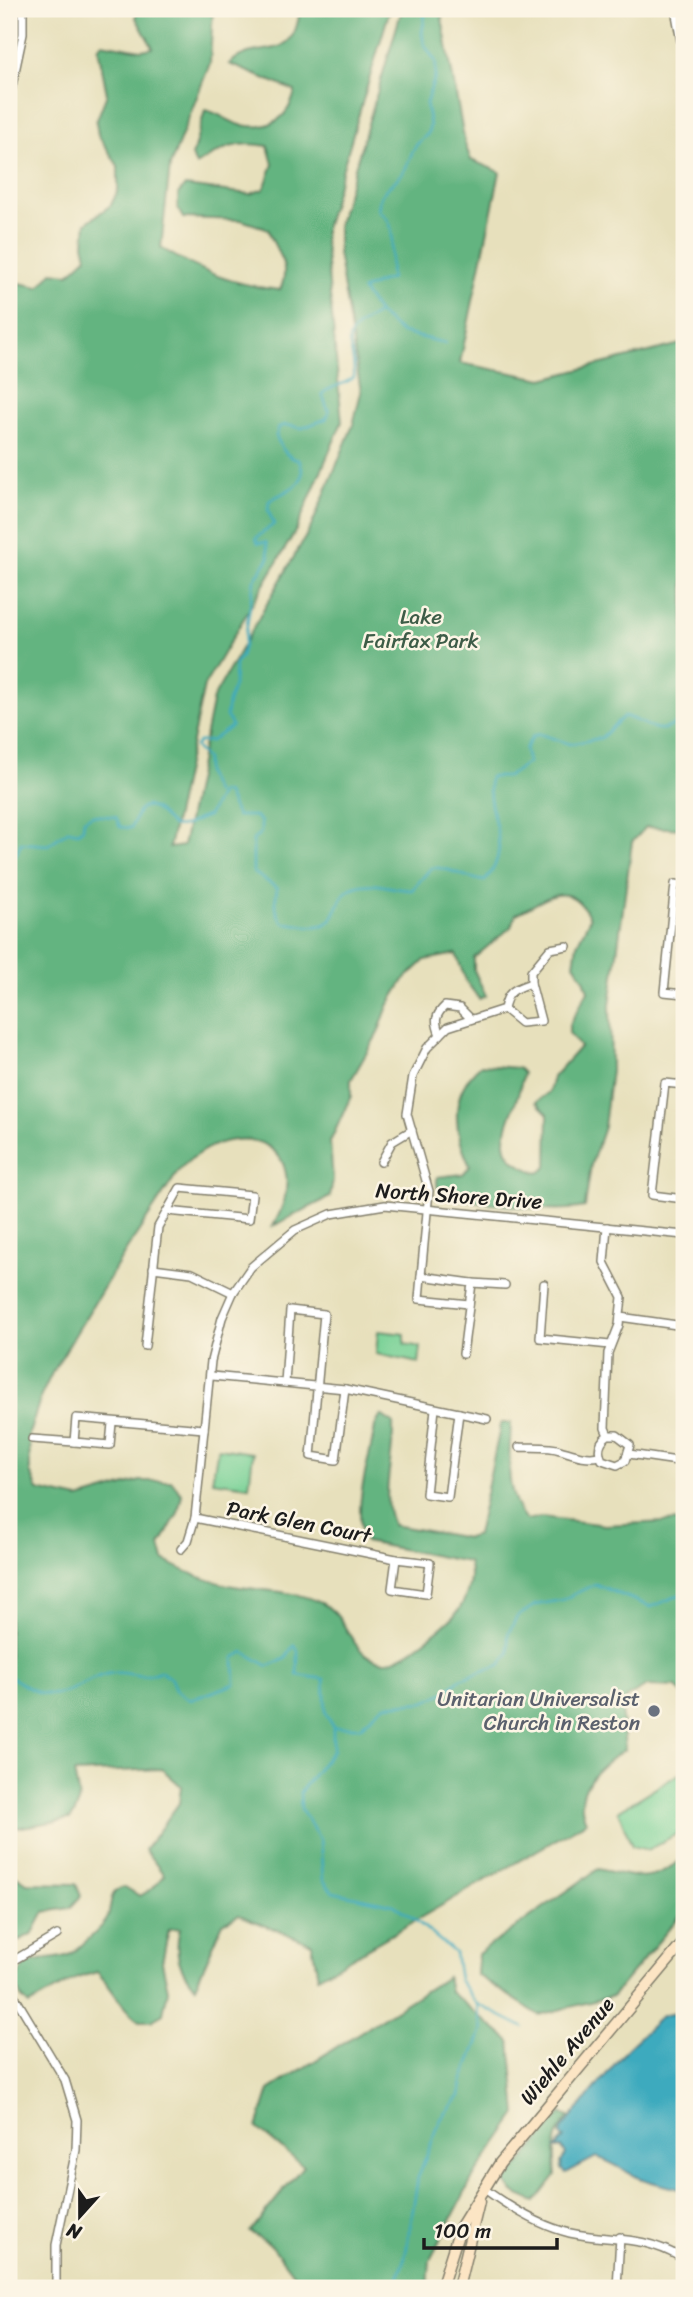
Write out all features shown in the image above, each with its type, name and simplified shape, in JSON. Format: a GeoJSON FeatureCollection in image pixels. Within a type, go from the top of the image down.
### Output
{"type":"FeatureCollection","features":[{"type":"Feature","properties":{"kind":"main road","name":"Wiehle Avenue"},"geometry":{"type":"LineString","coordinates":[[441,2288],[455,2239],[483,2188],[540,2113],[684,1942]]}},
{"type":"Feature","properties":{"kind":"main road","name":"Wiehle Avenue"},"geometry":{"type":"LineString","coordinates":[[458,2288],[483,2188]]}},
{"type":"Feature","properties":{"kind":"street"},"geometry":{"type":"LineString","coordinates":[[9,100],[23,34],[23,9]]}},
{"type":"Feature","properties":{"kind":"street"},"geometry":{"type":"LineString","coordinates":[[675,9],[684,58]]}},
{"type":"Feature","properties":{"kind":"street"},"geometry":{"type":"LineString","coordinates":[[684,884],[675,884],[664,992],[684,994]]}},
{"type":"Feature","properties":{"kind":"street"},"geometry":{"type":"LineString","coordinates":[[504,1009],[521,1023],[541,1021],[531,983],[531,972],[550,949],[567,946]]}},
{"type":"Feature","properties":{"kind":"street"},"geometry":{"type":"LineString","coordinates":[[504,1009],[507,995],[513,989],[531,983]]}},
{"type":"Feature","properties":{"kind":"street"},"geometry":{"type":"LineString","coordinates":[[440,1035],[435,1022],[437,1013],[445,1006],[460,1008],[471,1019]]}},
{"type":"Feature","properties":{"kind":"street"},"geometry":{"type":"LineString","coordinates":[[469,1304],[419,1299],[429,1191],[407,1114],[413,1076],[427,1048],[448,1027],[504,1009]]}},
{"type":"Feature","properties":{"kind":"street"},"geometry":{"type":"LineString","coordinates":[[684,1085],[665,1083],[652,1195],[684,1199]]}},
{"type":"Feature","properties":{"kind":"street"},"geometry":{"type":"LineString","coordinates":[[382,1161],[392,1142],[412,1130]]}},
{"type":"Feature","properties":{"kind":"street"},"geometry":{"type":"LineString","coordinates":[[145,1346],[158,1227],[166,1211],[180,1188],[252,1195],[249,1219],[166,1211]]}},
{"type":"Feature","properties":{"kind":"street","name":"North Shore Drive"},"geometry":{"type":"LineString","coordinates":[[181,1549],[188,1541],[195,1518],[215,1339],[233,1293],[264,1253],[312,1221],[367,1206],[426,1209],[684,1235]]}},
{"type":"Feature","properties":{"kind":"street"},"geometry":{"type":"LineString","coordinates":[[607,1227],[604,1262],[622,1297],[620,1317],[610,1345],[605,1428],[608,1435]]}},
{"type":"Feature","properties":{"kind":"street"},"geometry":{"type":"LineString","coordinates":[[153,1268],[192,1273],[233,1293]]}},
{"type":"Feature","properties":{"kind":"street"},"geometry":{"type":"LineString","coordinates":[[421,1276],[505,1285]]}},
{"type":"Feature","properties":{"kind":"street"},"geometry":{"type":"LineString","coordinates":[[463,1354],[472,1283]]}},
{"type":"Feature","properties":{"kind":"street"},"geometry":{"type":"LineString","coordinates":[[544,1284],[540,1338],[610,1345]]}},
{"type":"Feature","properties":{"kind":"street"},"geometry":{"type":"LineString","coordinates":[[285,1383],[290,1310],[324,1314],[320,1387],[311,1456],[336,1460],[345,1389]]}},
{"type":"Feature","properties":{"kind":"street"},"geometry":{"type":"LineString","coordinates":[[620,1317],[684,1326]]}},
{"type":"Feature","properties":{"kind":"street"},"geometry":{"type":"LineString","coordinates":[[212,1376],[345,1389],[487,1419]]}},
{"type":"Feature","properties":{"kind":"street"},"geometry":{"type":"LineString","coordinates":[[435,1409],[426,1494],[448,1497],[459,1413]]}},
{"type":"Feature","properties":{"kind":"street"},"geometry":{"type":"LineString","coordinates":[[74,1442],[76,1418],[204,1429]]}},
{"type":"Feature","properties":{"kind":"street"},"geometry":{"type":"LineString","coordinates":[[32,1438],[110,1445],[112,1423]]}},
{"type":"Feature","properties":{"kind":"street"},"geometry":{"type":"LineString","coordinates":[[608,1435],[625,1438],[629,1445],[629,1454],[618,1465],[610,1465],[600,1456],[600,1445],[608,1435]]}},
{"type":"Feature","properties":{"kind":"street"},"geometry":{"type":"LineString","coordinates":[[519,1447],[600,1456]]}},
{"type":"Feature","properties":{"kind":"street"},"geometry":{"type":"LineString","coordinates":[[629,1454],[684,1462]]}},
{"type":"Feature","properties":{"kind":"street","name":"Park Glen Court"},"geometry":{"type":"LineString","coordinates":[[195,1518],[396,1559],[430,1563],[426,1594],[392,1588],[396,1559]]}},
{"type":"Feature","properties":{"kind":"street"},"geometry":{"type":"LineString","coordinates":[[9,1963],[57,1935]]}},
{"type":"Feature","properties":{"kind":"street"},"geometry":{"type":"LineString","coordinates":[[9,1987],[65,2080],[77,2120],[76,2150],[56,2245],[56,2288]]}},
{"type":"Feature","properties":{"kind":"street"},"geometry":{"type":"LineString","coordinates":[[483,2188],[552,2227],[584,2235],[652,2243],[680,2257]]}},
{"type":"Feature","properties":{"kind":"street"},"geometry":{"type":"LineString","coordinates":[[617,2288],[620,2238]]}},
{"type":"Feature","properties":{"kind":"green space","name":"Lake Fairfax Park"},"geometry":{"type":"Polygon","coordinates":[[[136,9],[213,9],[210,63],[170,166],[161,248],[218,276],[248,285],[280,290],[283,265],[268,229],[241,220],[183,218],[178,209],[178,194],[185,186],[250,194],[264,189],[273,164],[268,146],[247,144],[222,150],[196,165],[192,156],[205,110],[241,125],[270,124],[288,109],[295,91],[229,64],[240,56],[282,45],[290,39],[300,9],[390,9],[324,232],[342,422],[296,530],[204,686],[169,848],[183,846],[213,698],[311,527],[353,425],[361,392],[338,253],[338,225],[402,9],[443,9],[442,18],[465,144],[471,160],[500,172],[460,363],[543,379],[684,343],[684,829],[646,827],[632,842],[610,1005],[611,1070],[604,1127],[591,1165],[585,1207],[534,1208],[443,1197],[437,1186],[437,1177],[463,1174],[470,1166],[460,1139],[457,1112],[463,1088],[481,1065],[518,1068],[523,1073],[505,1144],[509,1155],[520,1165],[539,1173],[547,1167],[548,1114],[536,1102],[549,1092],[553,1077],[580,1047],[569,1033],[569,1025],[588,991],[574,964],[577,944],[590,918],[574,898],[556,895],[516,914],[511,927],[474,958],[474,970],[486,996],[479,999],[466,981],[456,954],[425,960],[404,980],[351,1080],[351,1096],[330,1142],[333,1180],[330,1197],[273,1226],[285,1198],[286,1175],[279,1157],[266,1145],[247,1140],[225,1142],[203,1151],[180,1169],[127,1249],[52,1373],[41,1396],[29,1434],[30,1472],[38,1490],[79,1499],[140,1481],[171,1481],[182,1494],[178,1513],[160,1545],[164,1560],[215,1582],[291,1593],[313,1599],[332,1610],[360,1650],[377,1660],[385,1661],[396,1659],[413,1649],[456,1614],[463,1603],[470,1574],[468,1562],[365,1542],[361,1529],[361,1500],[375,1426],[381,1415],[393,1423],[387,1502],[393,1525],[467,1538],[477,1535],[501,1423],[511,1423],[509,1474],[514,1498],[526,1520],[542,1517],[605,1525],[684,1521],[684,1696],[676,1687],[647,1686],[626,1698],[622,1717],[625,1749],[606,1763],[585,1788],[582,1810],[586,1822],[318,1977],[312,1944],[239,1915],[223,1923],[195,1987],[179,1960],[177,1945],[180,1928],[169,1929],[162,1962],[168,1990],[163,2014],[151,2021],[139,2021],[132,2015],[97,1972],[77,1978],[29,2005],[21,1997],[15,1982],[28,1964],[69,1955],[99,1930],[108,1917],[116,1891],[125,1887],[140,1896],[153,1888],[164,1875],[145,1850],[179,1803],[181,1786],[162,1769],[74,1773],[78,1803],[70,1819],[9,1829],[9,281],[39,287],[52,272],[69,274],[87,257],[84,244],[86,223],[111,205],[118,190],[118,166],[98,135],[96,122],[107,94],[98,48],[102,43],[141,50],[153,48],[136,18],[136,9]]]}},
{"type":"Feature","properties":{"kind":"green space"},"geometry":{"type":"Polygon","coordinates":[[[378,1331],[405,1334],[405,1344],[421,1347],[419,1363],[376,1354],[378,1331]]]}},
{"type":"Feature","properties":{"kind":"green space"},"geometry":{"type":"Polygon","coordinates":[[[218,1448],[253,1453],[249,1486],[212,1481],[218,1448]]]}},
{"type":"Feature","properties":{"kind":"green space"},"geometry":{"type":"Polygon","coordinates":[[[684,1771],[684,1830],[648,1850],[632,1846],[618,1811],[684,1771]]]}},
{"type":"Feature","properties":{"kind":"green space"},"geometry":{"type":"Polygon","coordinates":[[[684,1858],[684,1911],[613,1996],[539,2015],[477,1975],[478,1954],[598,1869],[643,1877],[661,1872],[684,1858]]]}},
{"type":"Feature","properties":{"kind":"green space"},"geometry":{"type":"Polygon","coordinates":[[[9,1871],[27,1883],[76,1884],[81,1896],[70,1908],[44,1912],[33,1933],[9,1946],[9,1871]]]}},
{"type":"Feature","properties":{"kind":"green space"},"geometry":{"type":"Polygon","coordinates":[[[447,1977],[450,1992],[510,2041],[517,2114],[475,2174],[430,2260],[428,2288],[304,2288],[272,2246],[250,2232],[303,2166],[257,2128],[269,2090],[447,1977]]]}},
{"type":"Feature","properties":{"kind":"green space"},"geometry":{"type":"Polygon","coordinates":[[[561,2113],[569,2117],[557,2138],[556,2175],[535,2202],[514,2193],[505,2182],[561,2113]]]}},
{"type":"Feature","properties":{"kind":"water"},"geometry":{"type":"Polygon","coordinates":[[[684,2011],[684,2190],[644,2180],[596,2157],[566,2173],[561,2162],[566,2155],[562,2148],[556,2148],[564,2138],[561,2136],[562,2129],[627,2049],[662,2016],[684,2011]]]}},
{"type":"Feature","properties":{"kind":"waterway"},"geometry":{"type":"LineString","coordinates":[[378,312],[362,290],[391,278],[392,233],[386,217],[379,212],[379,200],[384,191],[400,176],[430,126],[426,103],[435,77],[436,62],[424,44],[422,33],[426,9]]}},
{"type":"Feature","properties":{"kind":"waterway"},"geometry":{"type":"LineString","coordinates":[[216,794],[206,774],[206,759],[195,747],[198,742],[211,741],[232,726],[226,716],[234,685],[235,663],[241,657],[244,645],[254,580],[269,558],[266,542],[258,543],[256,538],[274,524],[268,510],[269,501],[295,486],[302,476],[299,460],[287,454],[276,436],[279,427],[286,425],[302,428],[326,419],[329,412],[322,394],[354,377],[350,335],[378,313],[402,333],[445,343]]}},
{"type":"Feature","properties":{"kind":"waterway"},"geometry":{"type":"LineString","coordinates":[[9,859],[16,855],[21,843],[48,845],[69,830],[78,832],[83,828],[84,820],[92,815],[116,817],[120,827],[131,828],[139,810],[146,806],[155,809],[173,826],[187,825],[208,816],[221,792],[227,794],[237,816],[255,816],[261,822],[261,832],[253,840],[253,872],[277,888],[276,907],[284,923],[323,925],[332,919],[343,896],[352,888],[375,885],[412,890],[431,868],[485,881],[494,868],[499,843],[489,791],[490,777],[507,777],[528,763],[525,749],[533,736],[540,734],[570,744],[601,738],[624,716],[660,729],[675,725],[684,718]]}},
{"type":"Feature","properties":{"kind":"waterway"},"geometry":{"type":"LineString","coordinates":[[333,1727],[360,1727],[385,1705],[425,1702],[445,1692],[460,1679],[500,1665],[509,1653],[508,1634],[517,1617],[535,1605],[562,1600],[595,1584],[651,1607],[684,1593]]}},
{"type":"Feature","properties":{"kind":"waterway"},"geometry":{"type":"LineString","coordinates":[[9,1676],[28,1688],[52,1695],[109,1674],[145,1675],[160,1671],[171,1678],[175,1690],[190,1700],[235,1684],[234,1658],[244,1652],[268,1666],[285,1659],[294,1645],[298,1651],[297,1675],[324,1679],[326,1713],[333,1727],[333,1750],[300,1792],[301,1809],[320,1840],[323,1880],[333,1892],[394,1905],[413,1918],[455,1953],[459,1980],[477,2004],[523,2027]]}},
{"type":"Feature","properties":{"kind":"waterway"},"geometry":{"type":"LineString","coordinates":[[395,2288],[406,2253],[418,2177],[441,2119],[460,2096],[462,2082],[482,2030],[477,2004]]}},
{"type":"Feature","properties":{"kind":"place","name":"Unitarian Universalist Church in Reston"},"geometry":{"type":"Point","coordinates":[654,1711]}}]}
